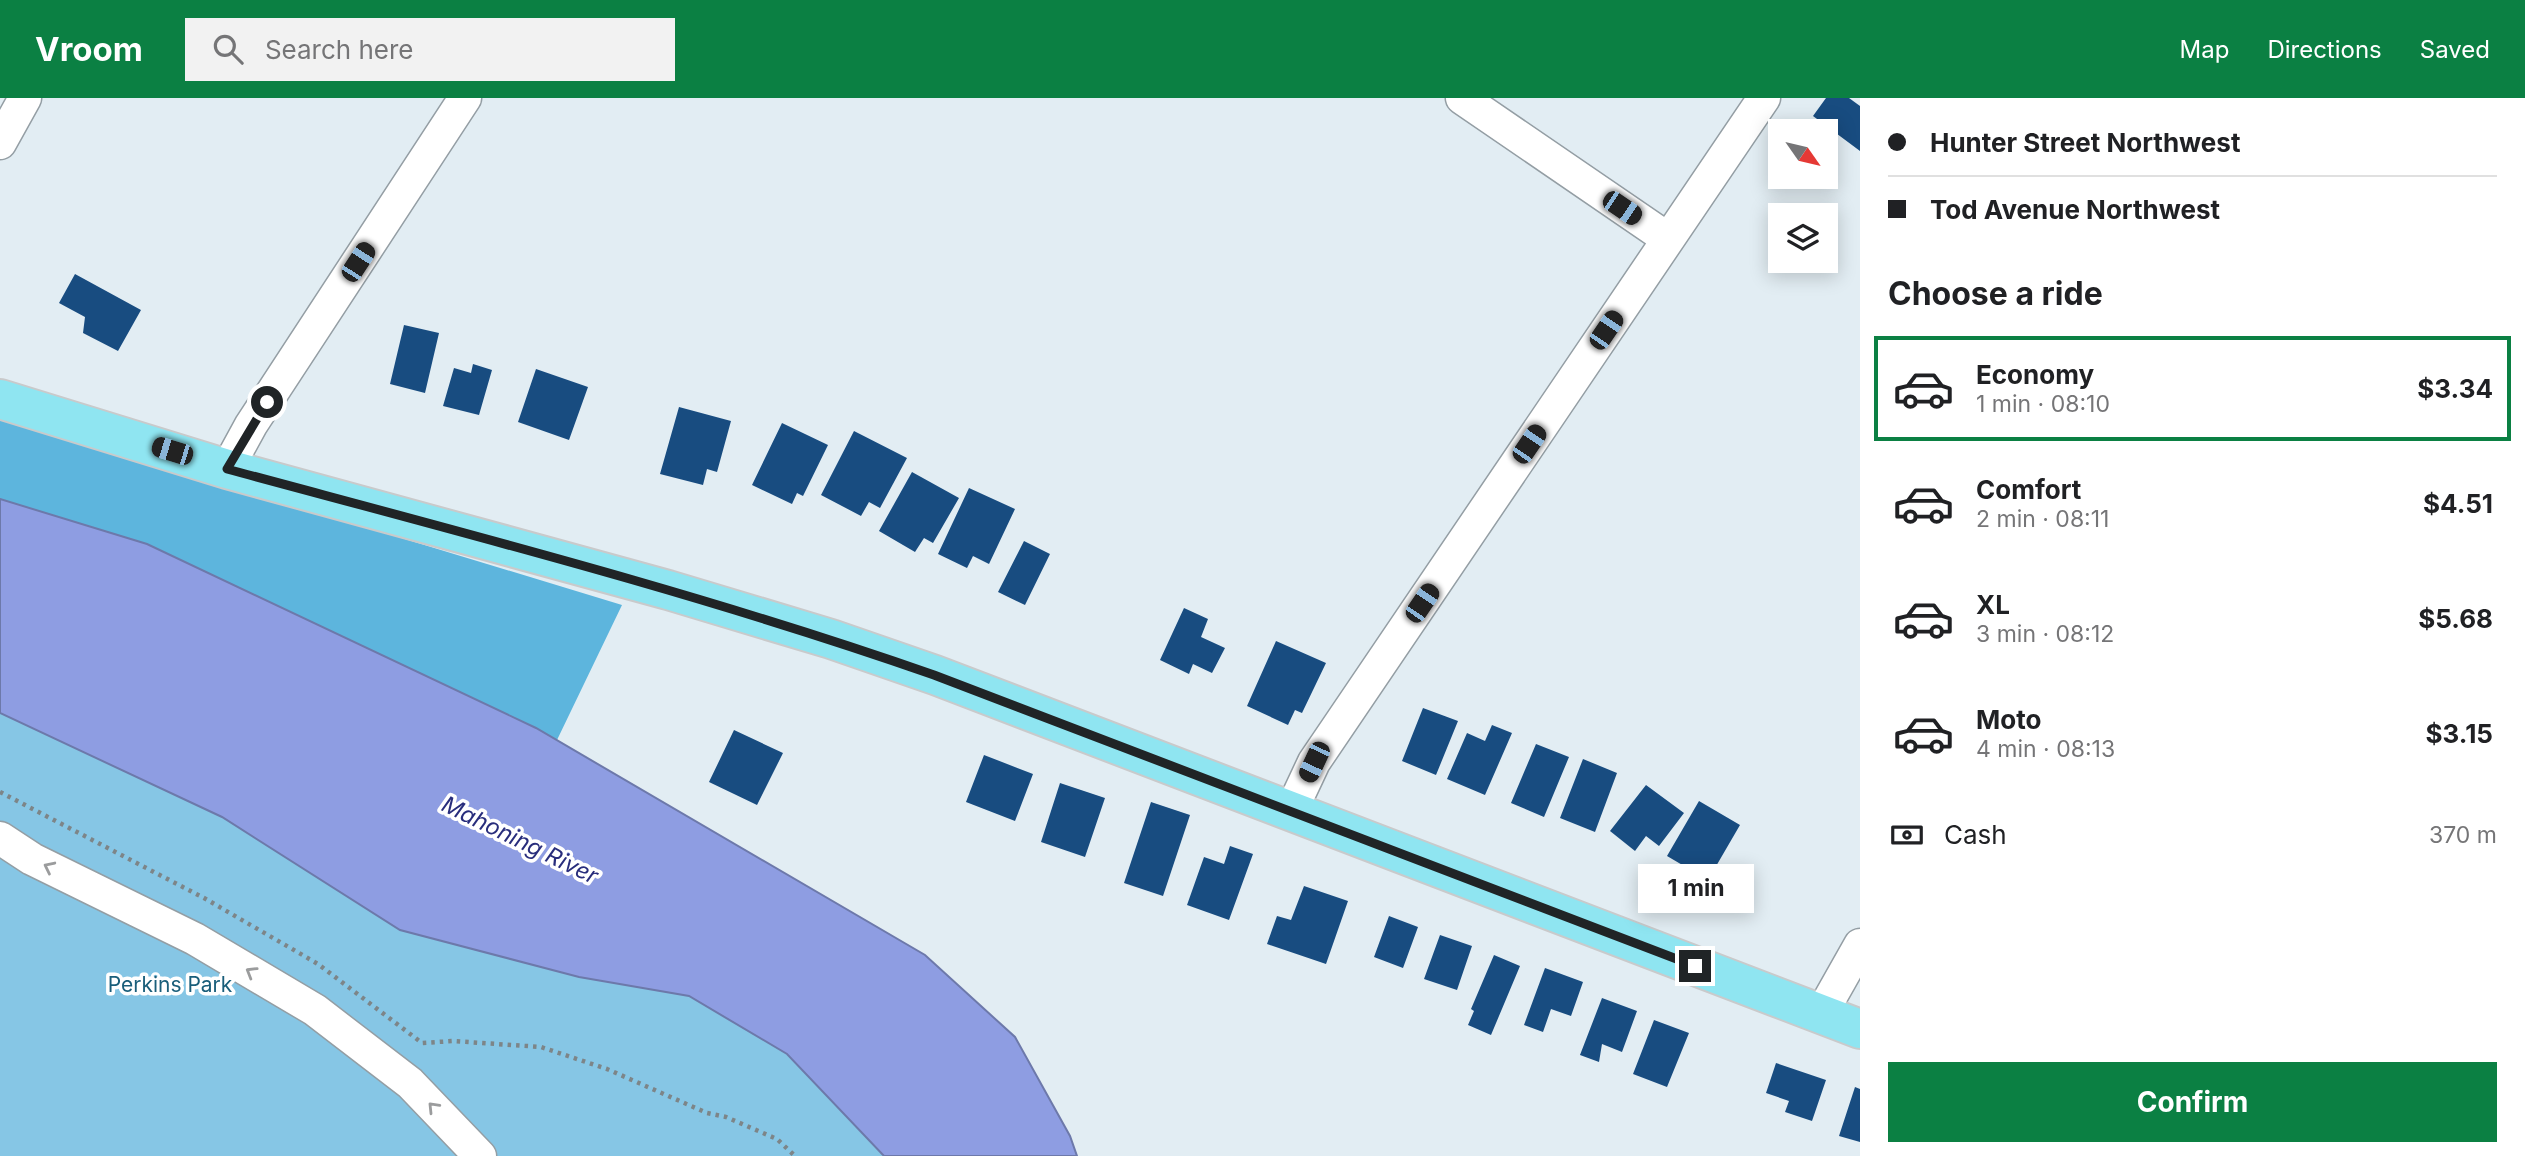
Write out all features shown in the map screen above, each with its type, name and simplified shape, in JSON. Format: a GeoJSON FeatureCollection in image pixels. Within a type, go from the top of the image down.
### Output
{"type":"FeatureCollection","features":[{"type":"Feature","properties":{"kind":"main road"},"geometry":{"type":"LineString","coordinates":[[0,398],[227,469],[668,590],[831,639],[934,675],[1860,1029]]}},
{"type":"Feature","properties":{"kind":"street"},"geometry":{"type":"LineString","coordinates":[[0,143],[24,98]]}},
{"type":"Feature","properties":{"kind":"street"},"geometry":{"type":"LineString","coordinates":[[227,469],[251,425],[466,98]]}},
{"type":"Feature","properties":{"kind":"street"},"geometry":{"type":"LineString","coordinates":[[1462,98],[1668,239]]}},
{"type":"Feature","properties":{"kind":"street"},"geometry":{"type":"LineString","coordinates":[[1291,811],[1314,762],[1764,98]]}},
{"type":"Feature","properties":{"kind":"street"},"geometry":{"type":"LineString","coordinates":[[0,838],[32,859],[195,939],[315,1010],[410,1083],[480,1156]]}},
{"type":"Feature","properties":{"kind":"street"},"geometry":{"type":"LineString","coordinates":[[1821,1014],[1860,945]]}},
{"type":"Feature","properties":{"kind":"path"},"geometry":{"type":"LineString","coordinates":[[0,792],[193,892],[318,964],[422,1043],[453,1041],[541,1047],[607,1069],[707,1113],[726,1117],[777,1139],[795,1156]]}},
{"type":"Feature","properties":{"kind":"green space","name":"Perkins Park"},"geometry":{"type":"Polygon","coordinates":[[[0,713],[222,817],[400,930],[579,977],[689,996],[787,1054],[884,1156],[0,1156],[0,713]]]}},
{"type":"Feature","properties":{"kind":"shaded area"},"geometry":{"type":"Polygon","coordinates":[[[0,416],[622,605],[557,740],[147,544],[0,499],[0,416]]]}},
{"type":"Feature","properties":{"kind":"water","name":"Mahoning River"},"geometry":{"type":"Polygon","coordinates":[[[0,499],[147,544],[536,728],[925,955],[1015,1037],[1070,1136],[1077,1156],[884,1156],[787,1054],[689,996],[579,977],[400,930],[222,817],[0,713],[0,499]]]}},
{"type":"Feature","properties":{"kind":"building"},"geometry":{"type":"Polygon","coordinates":[[[1826,98],[1849,98],[1860,106],[1860,151],[1838,135],[1838,119],[1817,119],[1813,116],[1826,98]]]}},
{"type":"Feature","properties":{"kind":"building"},"geometry":{"type":"Polygon","coordinates":[[[75,274],[141,310],[118,351],[83,333],[85,317],[59,303],[75,274]]]}},
{"type":"Feature","properties":{"kind":"building"},"geometry":{"type":"Polygon","coordinates":[[[404,325],[439,333],[425,393],[390,384],[404,325]]]}},
{"type":"Feature","properties":{"kind":"building"},"geometry":{"type":"Polygon","coordinates":[[[473,364],[492,370],[479,415],[443,406],[454,368],[471,373],[473,364]]]}},
{"type":"Feature","properties":{"kind":"building"},"geometry":{"type":"Polygon","coordinates":[[[536,369],[588,387],[569,440],[518,422],[536,369]]]}},
{"type":"Feature","properties":{"kind":"building"},"geometry":{"type":"Polygon","coordinates":[[[679,407],[731,421],[717,472],[707,469],[703,485],[660,474],[679,407]]]}},
{"type":"Feature","properties":{"kind":"building"},"geometry":{"type":"Polygon","coordinates":[[[782,423],[828,445],[803,496],[797,493],[792,504],[752,485],[782,423]]]}},
{"type":"Feature","properties":{"kind":"building"},"geometry":{"type":"Polygon","coordinates":[[[854,431],[907,458],[880,508],[869,502],[861,516],[821,495],[854,431]]]}},
{"type":"Feature","properties":{"kind":"building"},"geometry":{"type":"Polygon","coordinates":[[[912,472],[959,498],[933,543],[924,538],[915,552],[879,531],[912,472]]]}},
{"type":"Feature","properties":{"kind":"building"},"geometry":{"type":"Polygon","coordinates":[[[969,488],[1015,509],[989,564],[973,556],[967,568],[938,554],[969,488]]]}},
{"type":"Feature","properties":{"kind":"building"},"geometry":{"type":"Polygon","coordinates":[[[1024,541],[1050,554],[1025,605],[998,592],[1024,541]]]}},
{"type":"Feature","properties":{"kind":"building"},"geometry":{"type":"Polygon","coordinates":[[[1184,608],[1208,619],[1201,637],[1225,648],[1212,673],[1193,664],[1189,674],[1160,660],[1184,608]]]}},
{"type":"Feature","properties":{"kind":"building"},"geometry":{"type":"Polygon","coordinates":[[[1276,641],[1326,663],[1302,713],[1295,710],[1288,725],[1247,706],[1276,641]]]}},
{"type":"Feature","properties":{"kind":"building"},"geometry":{"type":"Polygon","coordinates":[[[1423,708],[1458,721],[1436,775],[1402,761],[1423,708]]]}},
{"type":"Feature","properties":{"kind":"building"},"geometry":{"type":"Polygon","coordinates":[[[1492,725],[1512,733],[1485,795],[1447,779],[1467,733],[1485,741],[1492,725]]]}},
{"type":"Feature","properties":{"kind":"building"},"geometry":{"type":"Polygon","coordinates":[[[734,730],[783,753],[757,805],[709,782],[734,730]]]}},
{"type":"Feature","properties":{"kind":"building"},"geometry":{"type":"Polygon","coordinates":[[[1536,744],[1569,757],[1544,817],[1511,803],[1536,744]]]}},
{"type":"Feature","properties":{"kind":"building"},"geometry":{"type":"Polygon","coordinates":[[[984,755],[1033,774],[1015,821],[966,802],[984,755]]]}},
{"type":"Feature","properties":{"kind":"building"},"geometry":{"type":"Polygon","coordinates":[[[1583,759],[1617,773],[1595,832],[1560,818],[1583,759]]]}},
{"type":"Feature","properties":{"kind":"building"},"geometry":{"type":"Polygon","coordinates":[[[1060,783],[1105,798],[1085,857],[1041,842],[1060,783]]]}},
{"type":"Feature","properties":{"kind":"building"},"geometry":{"type":"Polygon","coordinates":[[[1646,785],[1684,813],[1659,846],[1646,836],[1635,851],[1610,831],[1646,785]]]}},
{"type":"Feature","properties":{"kind":"building"},"geometry":{"type":"Polygon","coordinates":[[[1699,801],[1740,825],[1708,880],[1667,856],[1699,801]]]}},
{"type":"Feature","properties":{"kind":"building"},"geometry":{"type":"Polygon","coordinates":[[[1151,802],[1190,815],[1163,896],[1124,883],[1151,802]]]}},
{"type":"Feature","properties":{"kind":"building"},"geometry":{"type":"Polygon","coordinates":[[[1230,846],[1253,854],[1229,920],[1187,905],[1204,857],[1224,864],[1230,846]]]}},
{"type":"Feature","properties":{"kind":"building"},"geometry":{"type":"Polygon","coordinates":[[[1304,886],[1348,901],[1326,964],[1267,944],[1277,916],[1291,920],[1304,886]]]}},
{"type":"Feature","properties":{"kind":"building"},"geometry":{"type":"Polygon","coordinates":[[[1389,916],[1418,927],[1403,968],[1374,957],[1389,916]]]}},
{"type":"Feature","properties":{"kind":"building"},"geometry":{"type":"Polygon","coordinates":[[[1440,935],[1472,946],[1457,990],[1424,979],[1440,935]]]}},
{"type":"Feature","properties":{"kind":"building"},"geometry":{"type":"Polygon","coordinates":[[[1494,955],[1520,966],[1491,1035],[1468,1025],[1474,1011],[1471,1009],[1494,955]]]}},
{"type":"Feature","properties":{"kind":"building"},"geometry":{"type":"Polygon","coordinates":[[[1545,968],[1583,982],[1571,1016],[1551,1009],[1543,1032],[1524,1025],[1545,968]]]}},
{"type":"Feature","properties":{"kind":"building"},"geometry":{"type":"Polygon","coordinates":[[[1602,998],[1637,1011],[1622,1052],[1602,1044],[1599,1062],[1580,1055],[1602,998]]]}},
{"type":"Feature","properties":{"kind":"building"},"geometry":{"type":"Polygon","coordinates":[[[1654,1020],[1689,1033],[1667,1087],[1633,1074],[1654,1020]]]}},
{"type":"Feature","properties":{"kind":"building"},"geometry":{"type":"Polygon","coordinates":[[[1776,1063],[1826,1080],[1812,1121],[1785,1112],[1789,1101],[1766,1093],[1776,1063]]]}},
{"type":"Feature","properties":{"kind":"building"},"geometry":{"type":"Polygon","coordinates":[[[1855,1087],[1860,1089],[1860,1142],[1839,1136],[1855,1087]]]}},
{"type":"Feature","properties":{"kind":"route"},"geometry":{"type":"LineString","coordinates":[[267,402],[227,469],[668,590],[831,639],[934,675],[1695,966]]}}]}
